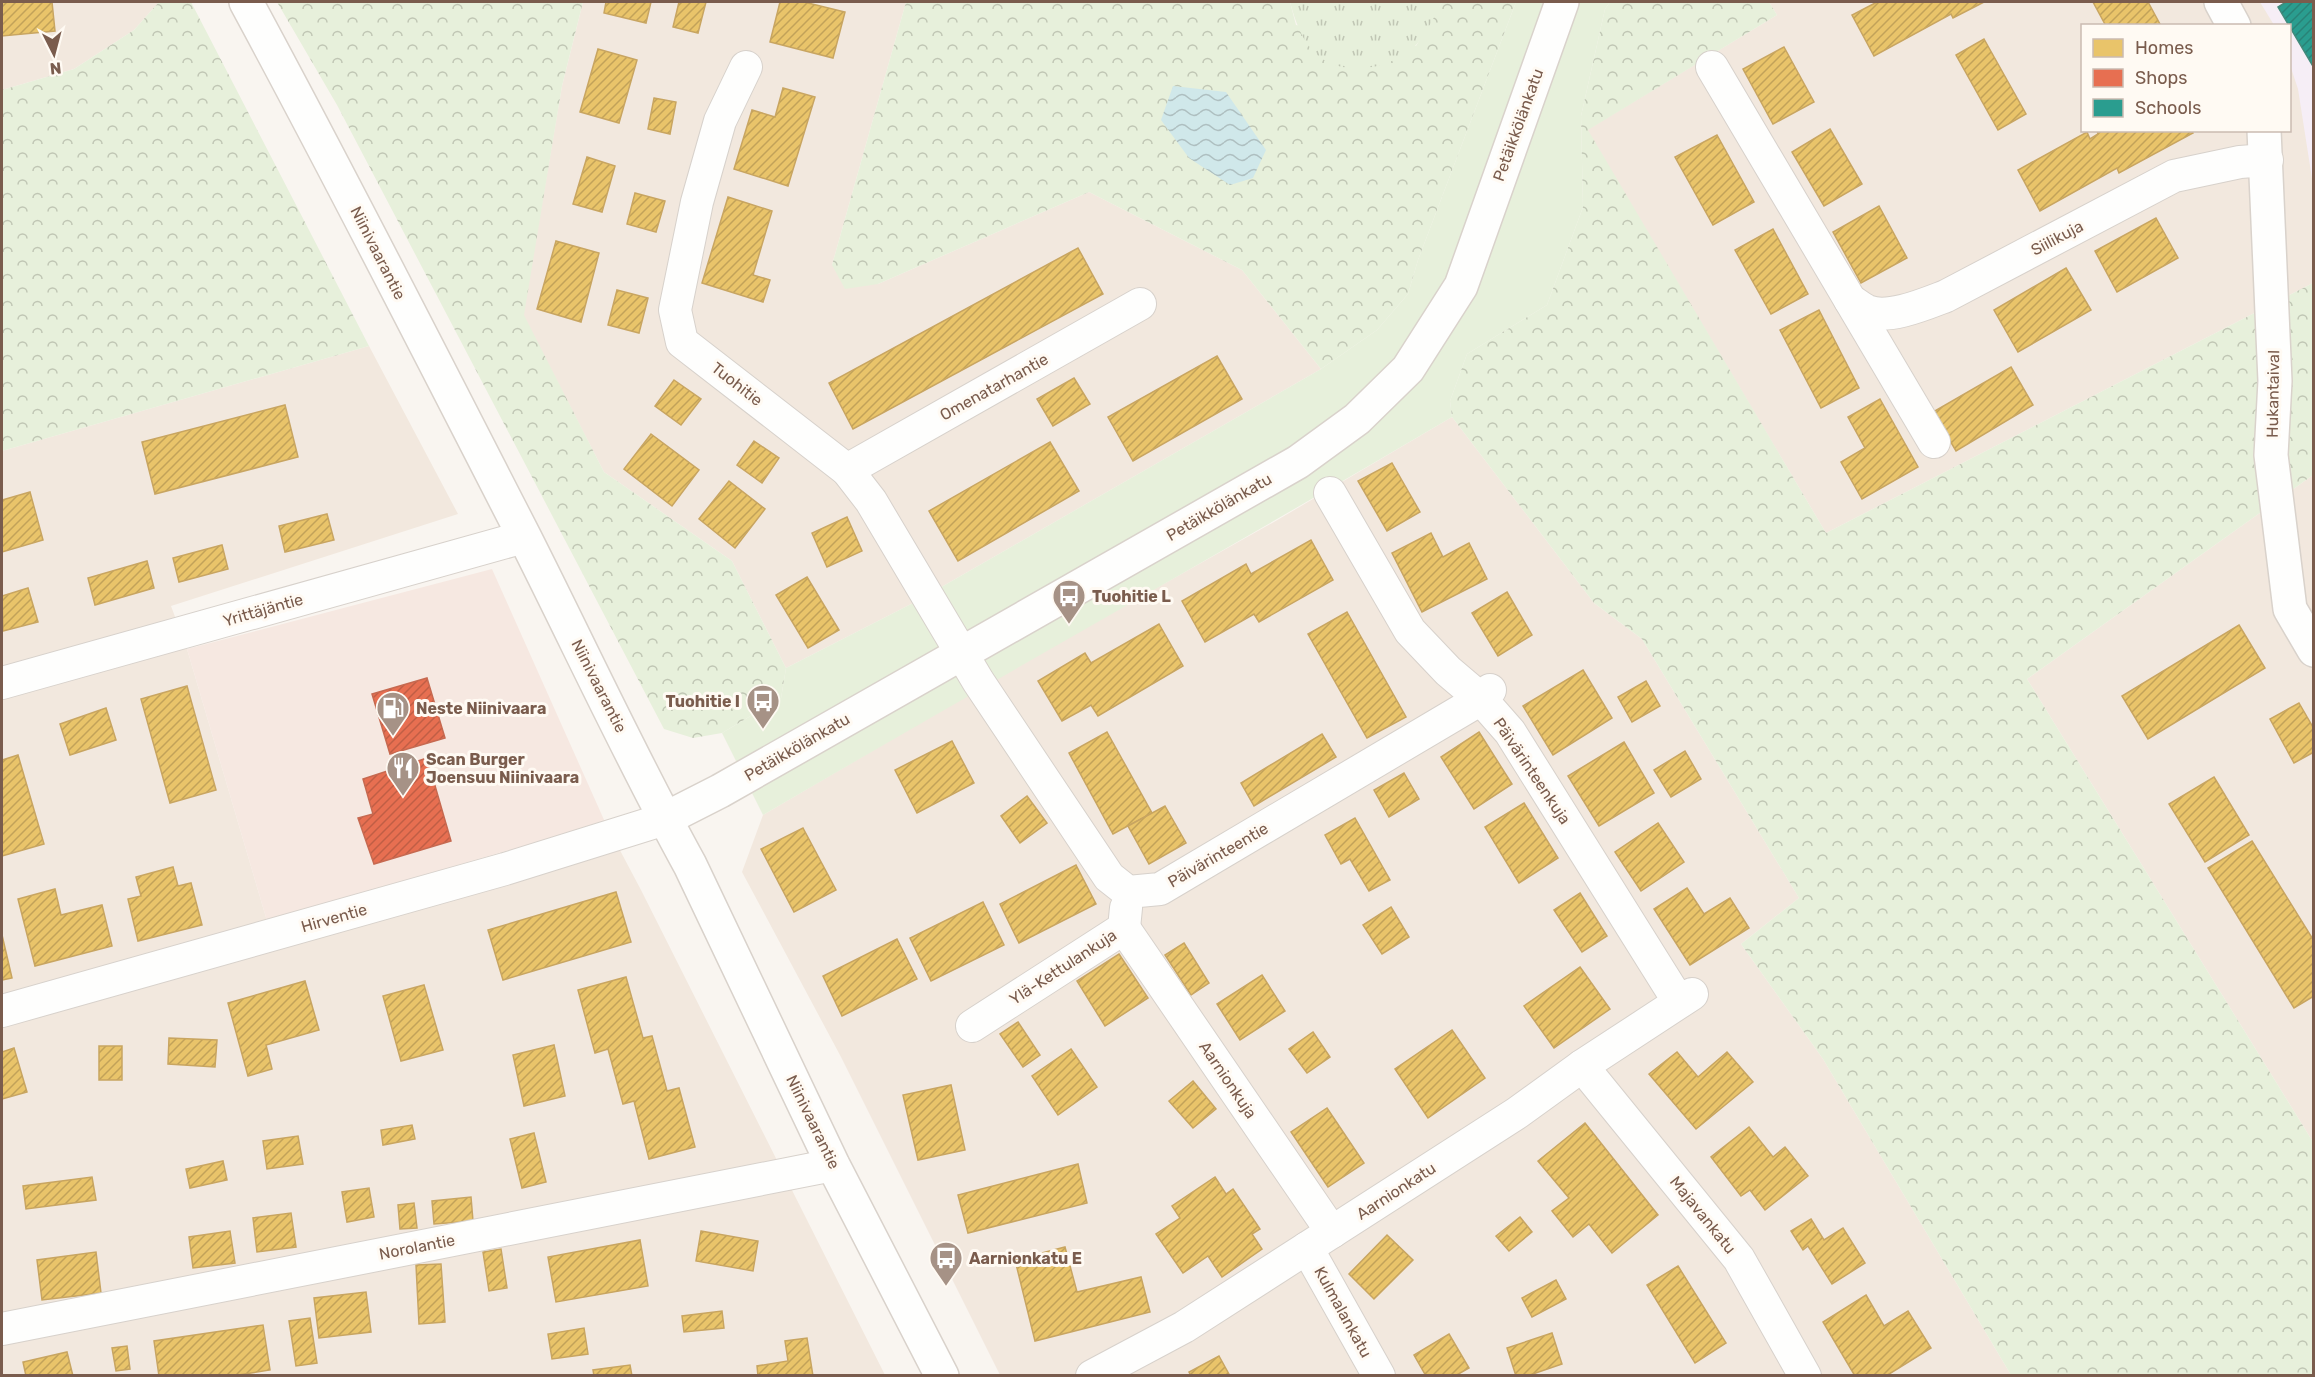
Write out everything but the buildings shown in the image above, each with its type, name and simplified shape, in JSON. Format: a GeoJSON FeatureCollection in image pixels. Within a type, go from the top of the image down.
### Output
{"type":"FeatureCollection","features":[{"type":"Feature","properties":{"kind":"street","name":"Niinivaarantie"},"geometry":{"type":"LineString","coordinates":[[246,2],[316,132],[690,864],[833,1165],[942,1376]]}},
{"type":"Feature","properties":{"kind":"street","name":"Petäikkölänkatu"},"geometry":{"type":"LineString","coordinates":[[665,819],[720,791],[1298,462],[1357,419],[1408,369],[1461,286],[1562,2]]}},
{"type":"Feature","properties":{"kind":"street"},"geometry":{"type":"LineString","coordinates":[[2221,2],[2233,24]]}},
{"type":"Feature","properties":{"kind":"street","name":"Tuohitie"},"geometry":{"type":"LineString","coordinates":[[746,67],[720,121],[697,202],[675,310],[682,342],[847,470],[871,501],[962,654]]}},
{"type":"Feature","properties":{"kind":"street"},"geometry":{"type":"LineString","coordinates":[[1712,67],[1934,442]]}},
{"type":"Feature","properties":{"kind":"street","name":"Siilikuja"},"geometry":{"type":"LineString","coordinates":[[1850,300],[1868,311],[1885,313],[1915,307],[1946,296],[2174,176],[2240,162],[2265,145]]}},
{"type":"Feature","properties":{"kind":"street","name":"Hukantaival"},"geometry":{"type":"LineString","coordinates":[[2265,145],[2276,381],[2271,455],[2290,609],[2313,650]]}},
{"type":"Feature","properties":{"kind":"street","name":"Omenatarhantie"},"geometry":{"type":"LineString","coordinates":[[847,470],[1140,304]]}},
{"type":"Feature","properties":{"kind":"street","name":"Päivärinteenkuja"},"geometry":{"type":"LineString","coordinates":[[1330,493],[1410,631],[1448,671],[1485,694],[1685,998]]}},
{"type":"Feature","properties":{"kind":"street","name":"Yrittäjäntie"},"geometry":{"type":"LineString","coordinates":[[2,683],[524,537]]}},
{"type":"Feature","properties":{"kind":"street"},"geometry":{"type":"LineString","coordinates":[[962,654],[1109,877],[1128,892]]}},
{"type":"Feature","properties":{"kind":"street","name":"Päivärinteentie"},"geometry":{"type":"LineString","coordinates":[[1128,892],[1160,889],[1485,694]]}},
{"type":"Feature","properties":{"kind":"street","name":"Hirventie"},"geometry":{"type":"LineString","coordinates":[[2,1011],[506,869],[665,819]]}},
{"type":"Feature","properties":{"kind":"street","name":"Ylä-Kettulankuja"},"geometry":{"type":"LineString","coordinates":[[972,1026],[1124,928],[1128,892]]}},
{"type":"Feature","properties":{"kind":"street","name":"Aarnionkuja"},"geometry":{"type":"LineString","coordinates":[[1124,928],[1319,1240]]}},
{"type":"Feature","properties":{"kind":"street","name":"Aarnionkatu"},"geometry":{"type":"LineString","coordinates":[[1092,1376],[1184,1327],[1517,1113],[1582,1066],[1685,998]]}},
{"type":"Feature","properties":{"kind":"street","name":"Majavankatu"},"geometry":{"type":"LineString","coordinates":[[1582,1066],[1739,1259],[1805,1376]]}},
{"type":"Feature","properties":{"kind":"street","name":"Norolantie"},"geometry":{"type":"LineString","coordinates":[[2,1329],[833,1165]]}},
{"type":"Feature","properties":{"kind":"street","name":"Kulmalankatu"},"geometry":{"type":"LineString","coordinates":[[1319,1240],[1379,1376]]}},
{"type":"Feature","properties":{"kind":"shaded area"},"geometry":{"type":"Polygon","coordinates":[[[2,2],[159,2],[134,30],[74,69],[2,90],[2,2]]]}},
{"type":"Feature","properties":{"kind":"shaded area"},"geometry":{"type":"Polygon","coordinates":[[[583,2],[906,2],[832,265],[878,284],[1089,192],[1242,270],[1321,369],[917,601],[786,668],[732,561],[604,472],[523,315],[562,86],[583,2]]]}},
{"type":"Feature","properties":{"kind":"shaded area"},"geometry":{"type":"Polygon","coordinates":[[[1769,2],[2313,2],[2313,283],[1826,533],[1587,130],[1777,15],[1769,2]]]}},
{"type":"Feature","properties":{"kind":"shaded area"},"geometry":{"type":"Polygon","coordinates":[[[2260,2],[2313,2],[2313,185],[2298,89],[2291,68],[2291,24],[2273,24],[2260,2]]]}},
{"type":"Feature","properties":{"kind":"shaded area"},"geometry":{"type":"Polygon","coordinates":[[[369,346],[458,514],[171,606],[187,649],[267,921],[605,822],[885,1375],[2,1376],[2,451],[369,346]]]}},
{"type":"Feature","properties":{"kind":"shaded area"},"geometry":{"type":"Polygon","coordinates":[[[1452,417],[1594,603],[1642,639],[1799,898],[1741,944],[1823,1059],[2011,1375],[1000,1375],[841,1057],[742,872],[763,815],[1000,676],[1274,522],[1452,417]]]}},
{"type":"Feature","properties":{"kind":"shaded area"},"geometry":{"type":"Polygon","coordinates":[[[2313,475],[2313,1142],[2027,679],[2313,475]]]}},
{"type":"Feature","properties":{"kind":"shaded area"},"geometry":{"type":"Polygon","coordinates":[[[492,569],[605,822],[267,921],[187,649],[492,569]]]}},
{"type":"Feature","properties":{"kind":"green space"},"geometry":{"type":"Polygon","coordinates":[[[159,2],[191,2],[369,346],[2,451],[2,90],[74,69],[134,30],[159,2]]]}},
{"type":"Feature","properties":{"kind":"green space"},"geometry":{"type":"Polygon","coordinates":[[[277,2],[583,2],[562,86],[524,315],[604,472],[732,561],[786,668],[781,698],[722,733],[693,738],[664,729],[337,105],[277,2]]]}},
{"type":"Feature","properties":{"kind":"green space"},"geometry":{"type":"Polygon","coordinates":[[[906,2],[1290,2],[1296,25],[1416,46],[1442,2],[1516,2],[1418,260],[1408,294],[1377,330],[1321,369],[1242,270],[1089,192],[878,284],[845,289],[832,265],[906,2]]]}},
{"type":"Feature","properties":{"kind":"green space"},"geometry":{"type":"Polygon","coordinates":[[[1290,2],[1442,2],[1423,35],[1407,53],[1383,64],[1354,68],[1339,66],[1316,54],[1301,32],[1290,2]]]}},
{"type":"Feature","properties":{"kind":"green space"},"geometry":{"type":"Polygon","coordinates":[[[1516,2],[1610,2],[1605,9],[1581,116],[1583,207],[1547,305],[1467,354],[1450,401],[1452,417],[763,815],[722,733],[781,698],[786,668],[917,601],[1321,369],[1377,330],[1408,294],[1418,260],[1516,2]]]}},
{"type":"Feature","properties":{"kind":"green space"},"geometry":{"type":"Polygon","coordinates":[[[1610,2],[1769,2],[1777,15],[1588,130],[1826,533],[2313,283],[2313,475],[2027,679],[2313,1142],[2313,1375],[2011,1375],[1823,1059],[1741,944],[1799,898],[1642,639],[1594,603],[1452,417],[1450,401],[1467,354],[1547,305],[1583,207],[1581,116],[1605,9],[1610,2]]]}},
{"type":"Feature","properties":{"kind":"water"},"geometry":{"type":"Polygon","coordinates":[[[1173,86],[1226,92],[1266,150],[1253,178],[1230,185],[1189,158],[1161,120],[1173,86]]]}},
{"type":"Feature","properties":{"kind":"place","name":"Tuohitie L"},"geometry":{"type":"Point","coordinates":[1069,625]}},
{"type":"Feature","properties":{"kind":"place","name":"Tuohitie I"},"geometry":{"type":"Point","coordinates":[763,730]}},
{"type":"Feature","properties":{"kind":"place","name":"Neste Niinivaara"},"geometry":{"type":"Point","coordinates":[393,737]}},
{"type":"Feature","properties":{"kind":"place","name":"Scan Burger Joensuu Niinivaara"},"geometry":{"type":"Point","coordinates":[403,797]}},
{"type":"Feature","properties":{"kind":"place","name":"Aarnionkatu E"},"geometry":{"type":"Point","coordinates":[946,1287]}}]}
